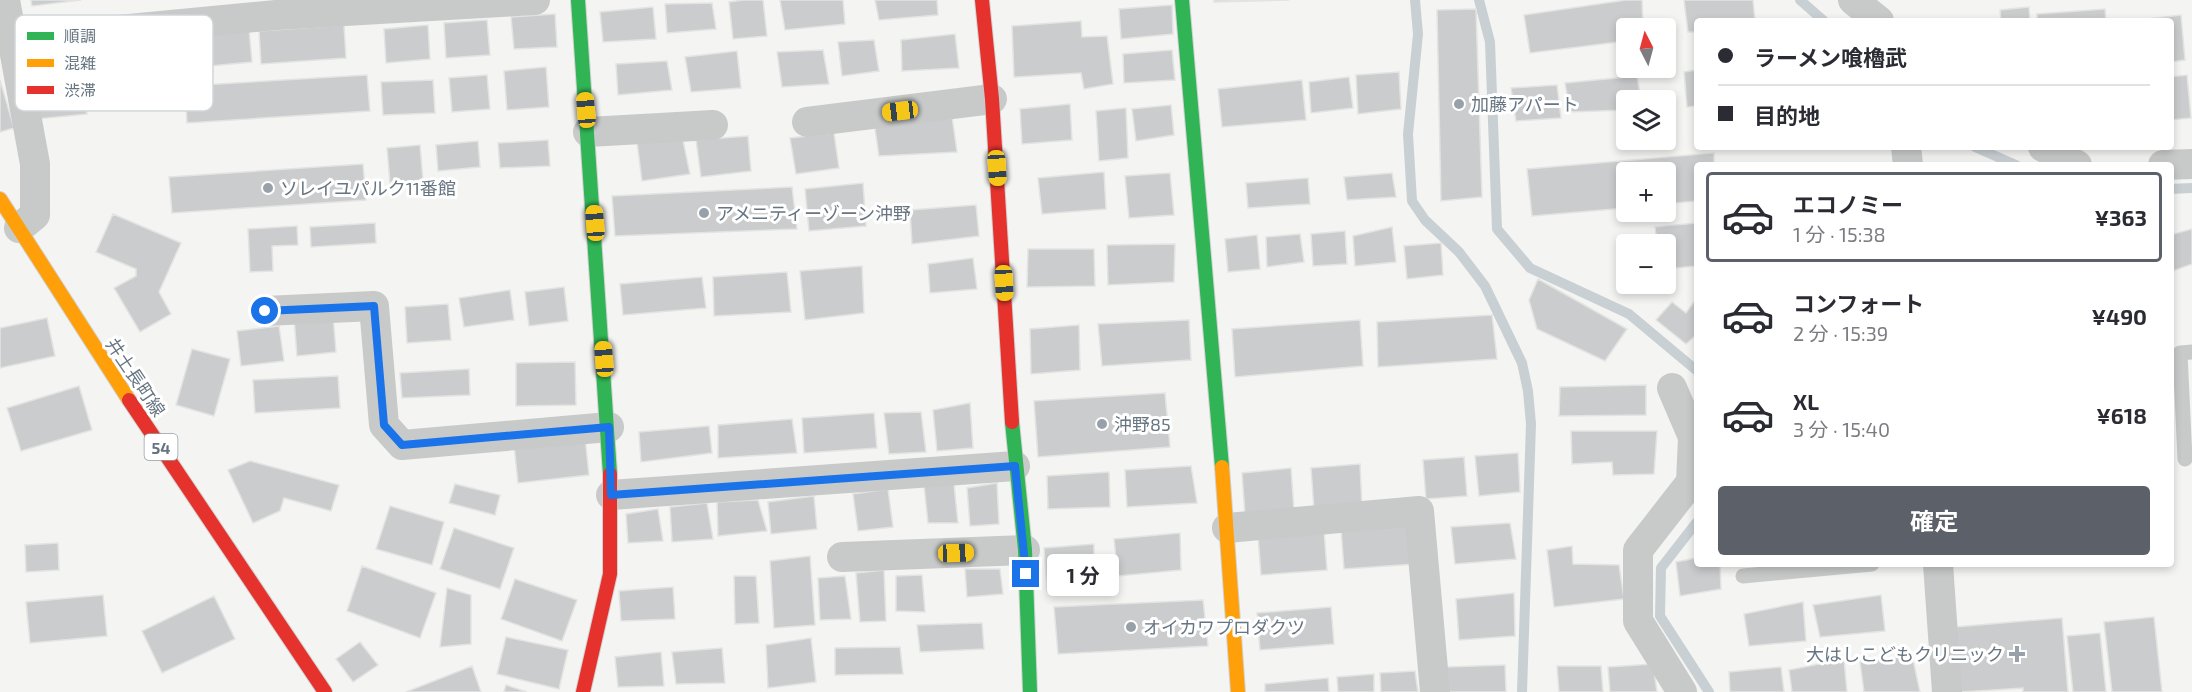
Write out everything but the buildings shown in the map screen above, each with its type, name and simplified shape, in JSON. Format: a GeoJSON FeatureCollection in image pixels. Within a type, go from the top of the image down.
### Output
{"type":"FeatureCollection","features":[{"type":"Feature","properties":{"kind":"street"},"geometry":{"type":"LineString","coordinates":[[5,0],[15,46]]}},
{"type":"Feature","properties":{"kind":"street"},"geometry":{"type":"LineString","coordinates":[[212,15],[276,7],[535,0]]}},
{"type":"Feature","properties":{"kind":"street"},"geometry":{"type":"LineString","coordinates":[[578,0],[609,427],[611,495],[610,574],[583,692]]}},
{"type":"Feature","properties":{"kind":"street"},"geometry":{"type":"LineString","coordinates":[[982,0],[992,99],[1015,466],[1025,550],[1030,692]]}},
{"type":"Feature","properties":{"kind":"street"},"geometry":{"type":"LineString","coordinates":[[1182,0],[1227,528],[1238,692]]}},
{"type":"Feature","properties":{"kind":"street"},"geometry":{"type":"LineString","coordinates":[[1853,0],[1875,18]]}},
{"type":"Feature","properties":{"kind":"street"},"geometry":{"type":"LineString","coordinates":[[807,122],[992,99]]}},
{"type":"Feature","properties":{"kind":"street"},"geometry":{"type":"LineString","coordinates":[[20,228],[35,215],[35,164],[26,111]]}},
{"type":"Feature","properties":{"kind":"street"},"geometry":{"type":"LineString","coordinates":[[588,132],[713,125]]}},
{"type":"Feature","properties":{"kind":"street"},"geometry":{"type":"LineString","coordinates":[[2049,150],[2071,162]]}},
{"type":"Feature","properties":{"kind":"street"},"geometry":{"type":"LineString","coordinates":[[2174,165],[2192,164]]}},
{"type":"Feature","properties":{"kind":"street","name":"井土長町線"},"geometry":{"type":"LineString","coordinates":[[0,199],[90,341],[325,692]]}},
{"type":"Feature","properties":{"kind":"street"},"geometry":{"type":"LineString","coordinates":[[265,311],[374,306],[384,425],[402,445],[609,427]]}},
{"type":"Feature","properties":{"kind":"street"},"geometry":{"type":"LineString","coordinates":[[1672,388],[1693,437],[1691,482],[1638,550],[1638,621],[1682,692]]}},
{"type":"Feature","properties":{"kind":"street"},"geometry":{"type":"LineString","coordinates":[[611,495],[1015,466]]}},
{"type":"Feature","properties":{"kind":"street"},"geometry":{"type":"LineString","coordinates":[[1227,528],[1419,511],[1435,692]]}},
{"type":"Feature","properties":{"kind":"street"},"geometry":{"type":"LineString","coordinates":[[842,557],[1025,550]]}},
{"type":"Feature","properties":{"kind":"street"},"geometry":{"type":"LineString","coordinates":[[1938,567],[1947,692]]}},
{"type":"Feature","properties":{"kind":"lane"},"geometry":{"type":"LineString","coordinates":[[2185,459],[2180,353],[2192,352]]}},
{"type":"Feature","properties":{"kind":"lane"},"geometry":{"type":"LineString","coordinates":[[1743,576],[1840,567]]}},
{"type":"Feature","properties":{"kind":"waterway"},"geometry":{"type":"LineString","coordinates":[[1415,0],[1418,34],[1408,134],[1412,201],[1425,220],[1459,252],[1485,286],[1522,363],[1528,391],[1531,424],[1522,692]]}},
{"type":"Feature","properties":{"kind":"waterway"},"geometry":{"type":"LineString","coordinates":[[1479,0],[1490,42],[1497,229],[1530,268],[1629,314],[1694,368]]}},
{"type":"Feature","properties":{"kind":"waterway"},"geometry":{"type":"LineString","coordinates":[[1800,0],[1821,18]]}},
{"type":"Feature","properties":{"kind":"waterway"},"geometry":{"type":"LineString","coordinates":[[1982,150],[2009,162]]}},
{"type":"Feature","properties":{"kind":"waterway"},"geometry":{"type":"LineString","coordinates":[[2174,189],[2192,188]]}},
{"type":"Feature","properties":{"kind":"waterway"},"geometry":{"type":"LineString","coordinates":[[1694,526],[1661,568],[1660,616],[1709,692]]}},
{"type":"Feature","properties":{"kind":"traffic: fast"},"geometry":{"type":"LineString","coordinates":[[578,0],[610,474]]}},
{"type":"Feature","properties":{"kind":"traffic: fast"},"geometry":{"type":"LineString","coordinates":[[1182,0],[1222,467]]}},
{"type":"Feature","properties":{"kind":"traffic: fast"},"geometry":{"type":"LineString","coordinates":[[1012,422],[1025,550],[1030,692]]}},
{"type":"Feature","properties":{"kind":"traffic: slow"},"geometry":{"type":"LineString","coordinates":[[0,199],[129,400]]}},
{"type":"Feature","properties":{"kind":"traffic: slow"},"geometry":{"type":"LineString","coordinates":[[1222,467],[1238,692]]}},
{"type":"Feature","properties":{"kind":"traffic: jam"},"geometry":{"type":"LineString","coordinates":[[982,0],[992,99],[1012,422]]}},
{"type":"Feature","properties":{"kind":"traffic: jam"},"geometry":{"type":"LineString","coordinates":[[129,400],[325,692]]}},
{"type":"Feature","properties":{"kind":"traffic: jam"},"geometry":{"type":"LineString","coordinates":[[583,692],[610,574],[610,474]]}},
{"type":"Feature","properties":{"kind":"place","name":"加藤アパート"},"geometry":{"type":"Point","coordinates":[1459,104]}},
{"type":"Feature","properties":{"kind":"place","name":"ソレイユパルク11番館"},"geometry":{"type":"Point","coordinates":[268,188]}},
{"type":"Feature","properties":{"kind":"place","name":"アメニティーゾーン沖野"},"geometry":{"type":"Point","coordinates":[704,213]}},
{"type":"Feature","properties":{"kind":"place","name":"沖野85"},"geometry":{"type":"Point","coordinates":[1102,424]}},
{"type":"Feature","properties":{"kind":"place","name":"オイカワプロダクツ"},"geometry":{"type":"Point","coordinates":[1131,627]}},
{"type":"Feature","properties":{"kind":"place","name":"大はしこどもクリニック"},"geometry":{"type":"Point","coordinates":[2017,654]}},
{"type":"Feature","properties":{"kind":"route"},"geometry":{"type":"LineString","coordinates":[[265,311],[374,306],[384,425],[402,445],[609,427],[611,495],[1015,466],[1026,574]]}}]}
